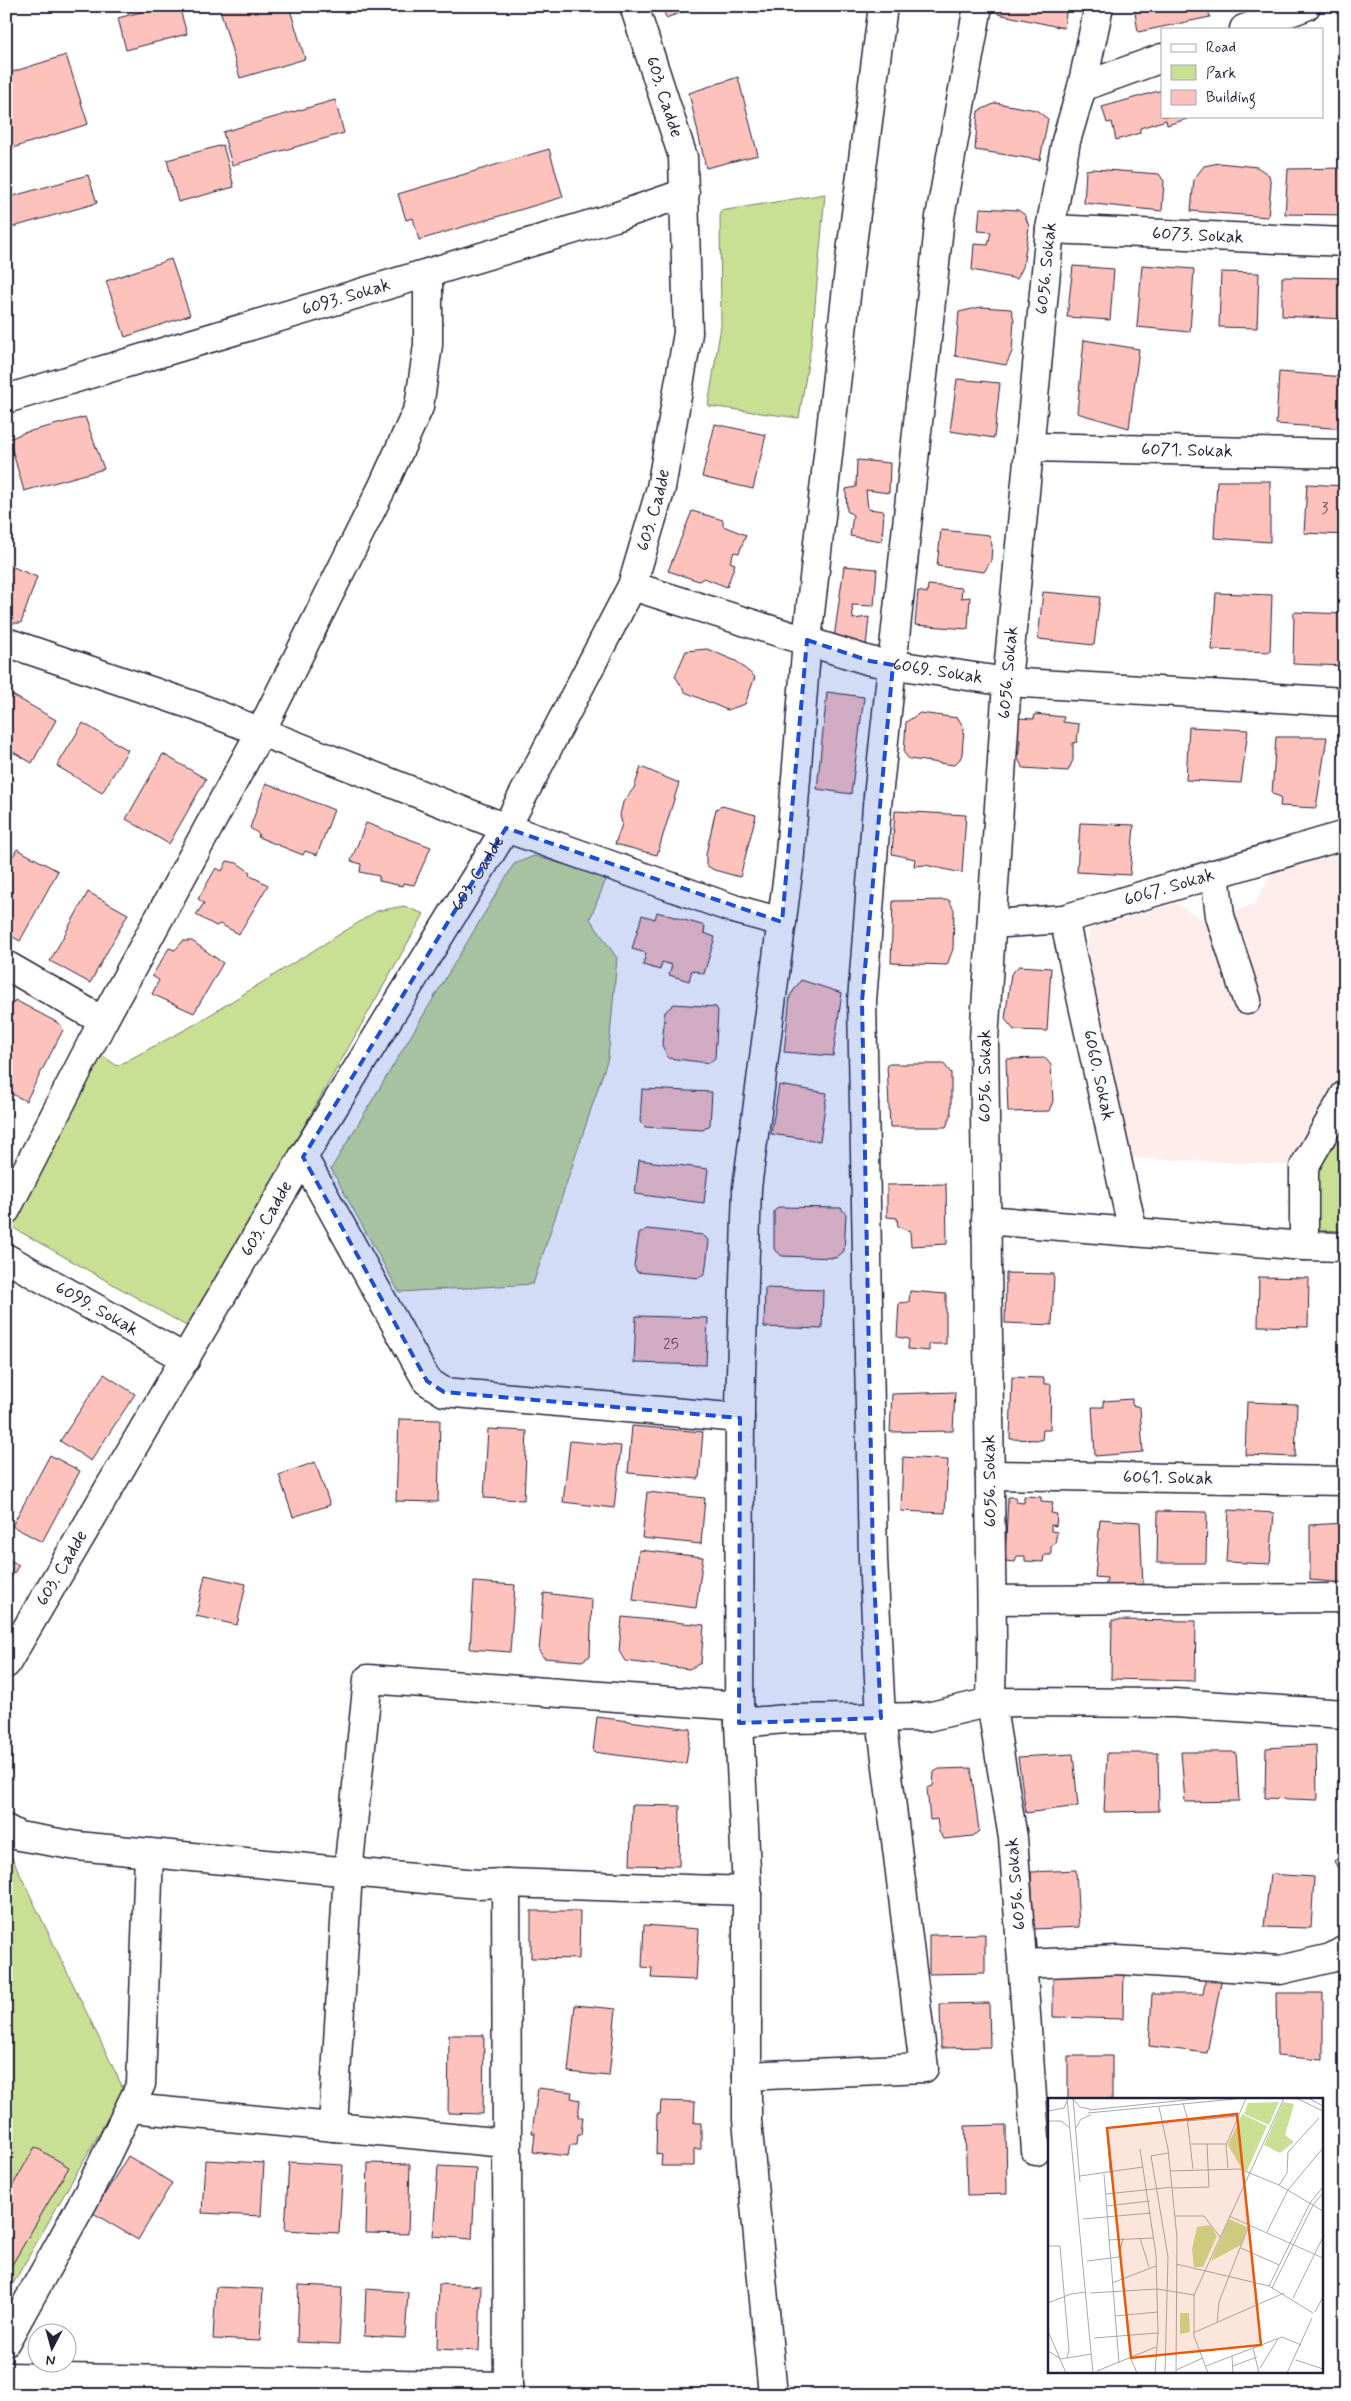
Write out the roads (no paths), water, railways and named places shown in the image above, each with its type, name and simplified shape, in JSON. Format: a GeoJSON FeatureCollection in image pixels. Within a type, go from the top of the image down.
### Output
{"type":"FeatureCollection","features":[{"type":"Feature","properties":{"kind":"street","name":"603. Cadde"},"geometry":{"type":"LineString","coordinates":[[6,1664],[304,1157],[506,828],[632,586],[662,488],[688,333],[683,156],[634,6]]}},
{"type":"Feature","properties":{"kind":"street"},"geometry":{"type":"LineString","coordinates":[[773,2395],[747,2120],[747,1891],[739,1714],[740,1418],[747,1188],[790,866],[806,640],[851,252],[883,6]]}},
{"type":"Feature","properties":{"kind":"street"},"geometry":{"type":"LineString","coordinates":[[747,2076],[924,2068],[881,1718],[873,1559],[862,1001],[878,806],[940,217],[978,6]]}},
{"type":"Feature","properties":{"kind":"street","name":"6056. Sokak"},"geometry":{"type":"LineString","coordinates":[[1036,2151],[1013,1838],[991,1702],[992,1600],[984,1040],[1008,682],[1050,229],[1066,141],[1082,87],[1099,6]]}},
{"type":"Feature","properties":{"kind":"street"},"geometry":{"type":"LineString","coordinates":[[1247,28],[1306,6]]}},
{"type":"Feature","properties":{"kind":"street"},"geometry":{"type":"LineString","coordinates":[[1082,87],[1161,58]]}},
{"type":"Feature","properties":{"kind":"street","name":"6093. Sokak"},"geometry":{"type":"LineString","coordinates":[[6,399],[616,216],[685,193]]}},
{"type":"Feature","properties":{"kind":"street","name":"6073. Sokak"},"geometry":{"type":"LineString","coordinates":[[1050,229],[1345,242]]}},
{"type":"Feature","properties":{"kind":"street"},"geometry":{"type":"LineString","coordinates":[[6,1210],[103,1020],[261,731],[383,486],[419,406],[428,345],[428,273]]}},
{"type":"Feature","properties":{"kind":"street","name":"6071. Sokak"},"geometry":{"type":"LineString","coordinates":[[1029,447],[1345,454]]}},
{"type":"Feature","properties":{"kind":"street","name":"6069. Sokak"},"geometry":{"type":"LineString","coordinates":[[632,586],[870,661],[893,665],[1008,682],[1345,702]]}},
{"type":"Feature","properties":{"kind":"street"},"geometry":{"type":"LineString","coordinates":[[6,642],[195,706],[506,828],[734,909],[782,922]]}},
{"type":"Feature","properties":{"kind":"street","name":"6067. Sokak"},"geometry":{"type":"LineString","coordinates":[[992,924],[1064,919],[1345,835]]}},
{"type":"Feature","properties":{"kind":"street"},"geometry":{"type":"LineString","coordinates":[[1215,874],[1220,916],[1247,1000]]}},
{"type":"Feature","properties":{"kind":"street","name":"6060. Sokak"},"geometry":{"type":"LineString","coordinates":[[1064,919],[1133,1232]]}},
{"type":"Feature","properties":{"kind":"street"},"geometry":{"type":"LineString","coordinates":[[6,965],[103,1020]]}},
{"type":"Feature","properties":{"kind":"street"},"geometry":{"type":"LineString","coordinates":[[1304,1246],[1304,1167],[1345,1095]]}},
{"type":"Feature","properties":{"kind":"street"},"geometry":{"type":"LineString","coordinates":[[304,1157],[427,1381],[444,1392],[740,1418]]}},
{"type":"Feature","properties":{"kind":"street"},"geometry":{"type":"LineString","coordinates":[[986,1220],[1304,1246],[1345,1246]]}},
{"type":"Feature","properties":{"kind":"street","name":"6099. Sokak"},"geometry":{"type":"LineString","coordinates":[[6,1258],[186,1359]]}},
{"type":"Feature","properties":{"kind":"street","name":"6061. Sokak"},"geometry":{"type":"LineString","coordinates":[[990,1476],[1345,1481]]}},
{"type":"Feature","properties":{"kind":"street"},"geometry":{"type":"LineString","coordinates":[[992,1600],[1345,1598]]}},
{"type":"Feature","properties":{"kind":"street"},"geometry":{"type":"LineString","coordinates":[[333,2127],[348,1872],[368,1679],[786,1719],[927,1717],[991,1702],[1174,1703],[1345,1714]]}},
{"type":"Feature","properties":{"kind":"street"},"geometry":{"type":"LineString","coordinates":[[6,1830],[19,1836],[67,1844],[477,1884],[506,1883],[747,1891]]}},
{"type":"Feature","properties":{"kind":"street"},"geometry":{"type":"LineString","coordinates":[[6,2341],[88,2195],[141,2084],[149,1853]]}},
{"type":"Feature","properties":{"kind":"street"},"geometry":{"type":"LineString","coordinates":[[6,2377],[508,2390],[506,1883]]}},
{"type":"Feature","properties":{"kind":"street"},"geometry":{"type":"LineString","coordinates":[[1023,1964],[1118,1960],[1280,1970],[1331,1958],[1345,1950]]}},
{"type":"Feature","properties":{"kind":"street"},"geometry":{"type":"LineString","coordinates":[[130,2108],[506,2142]]}}]}
